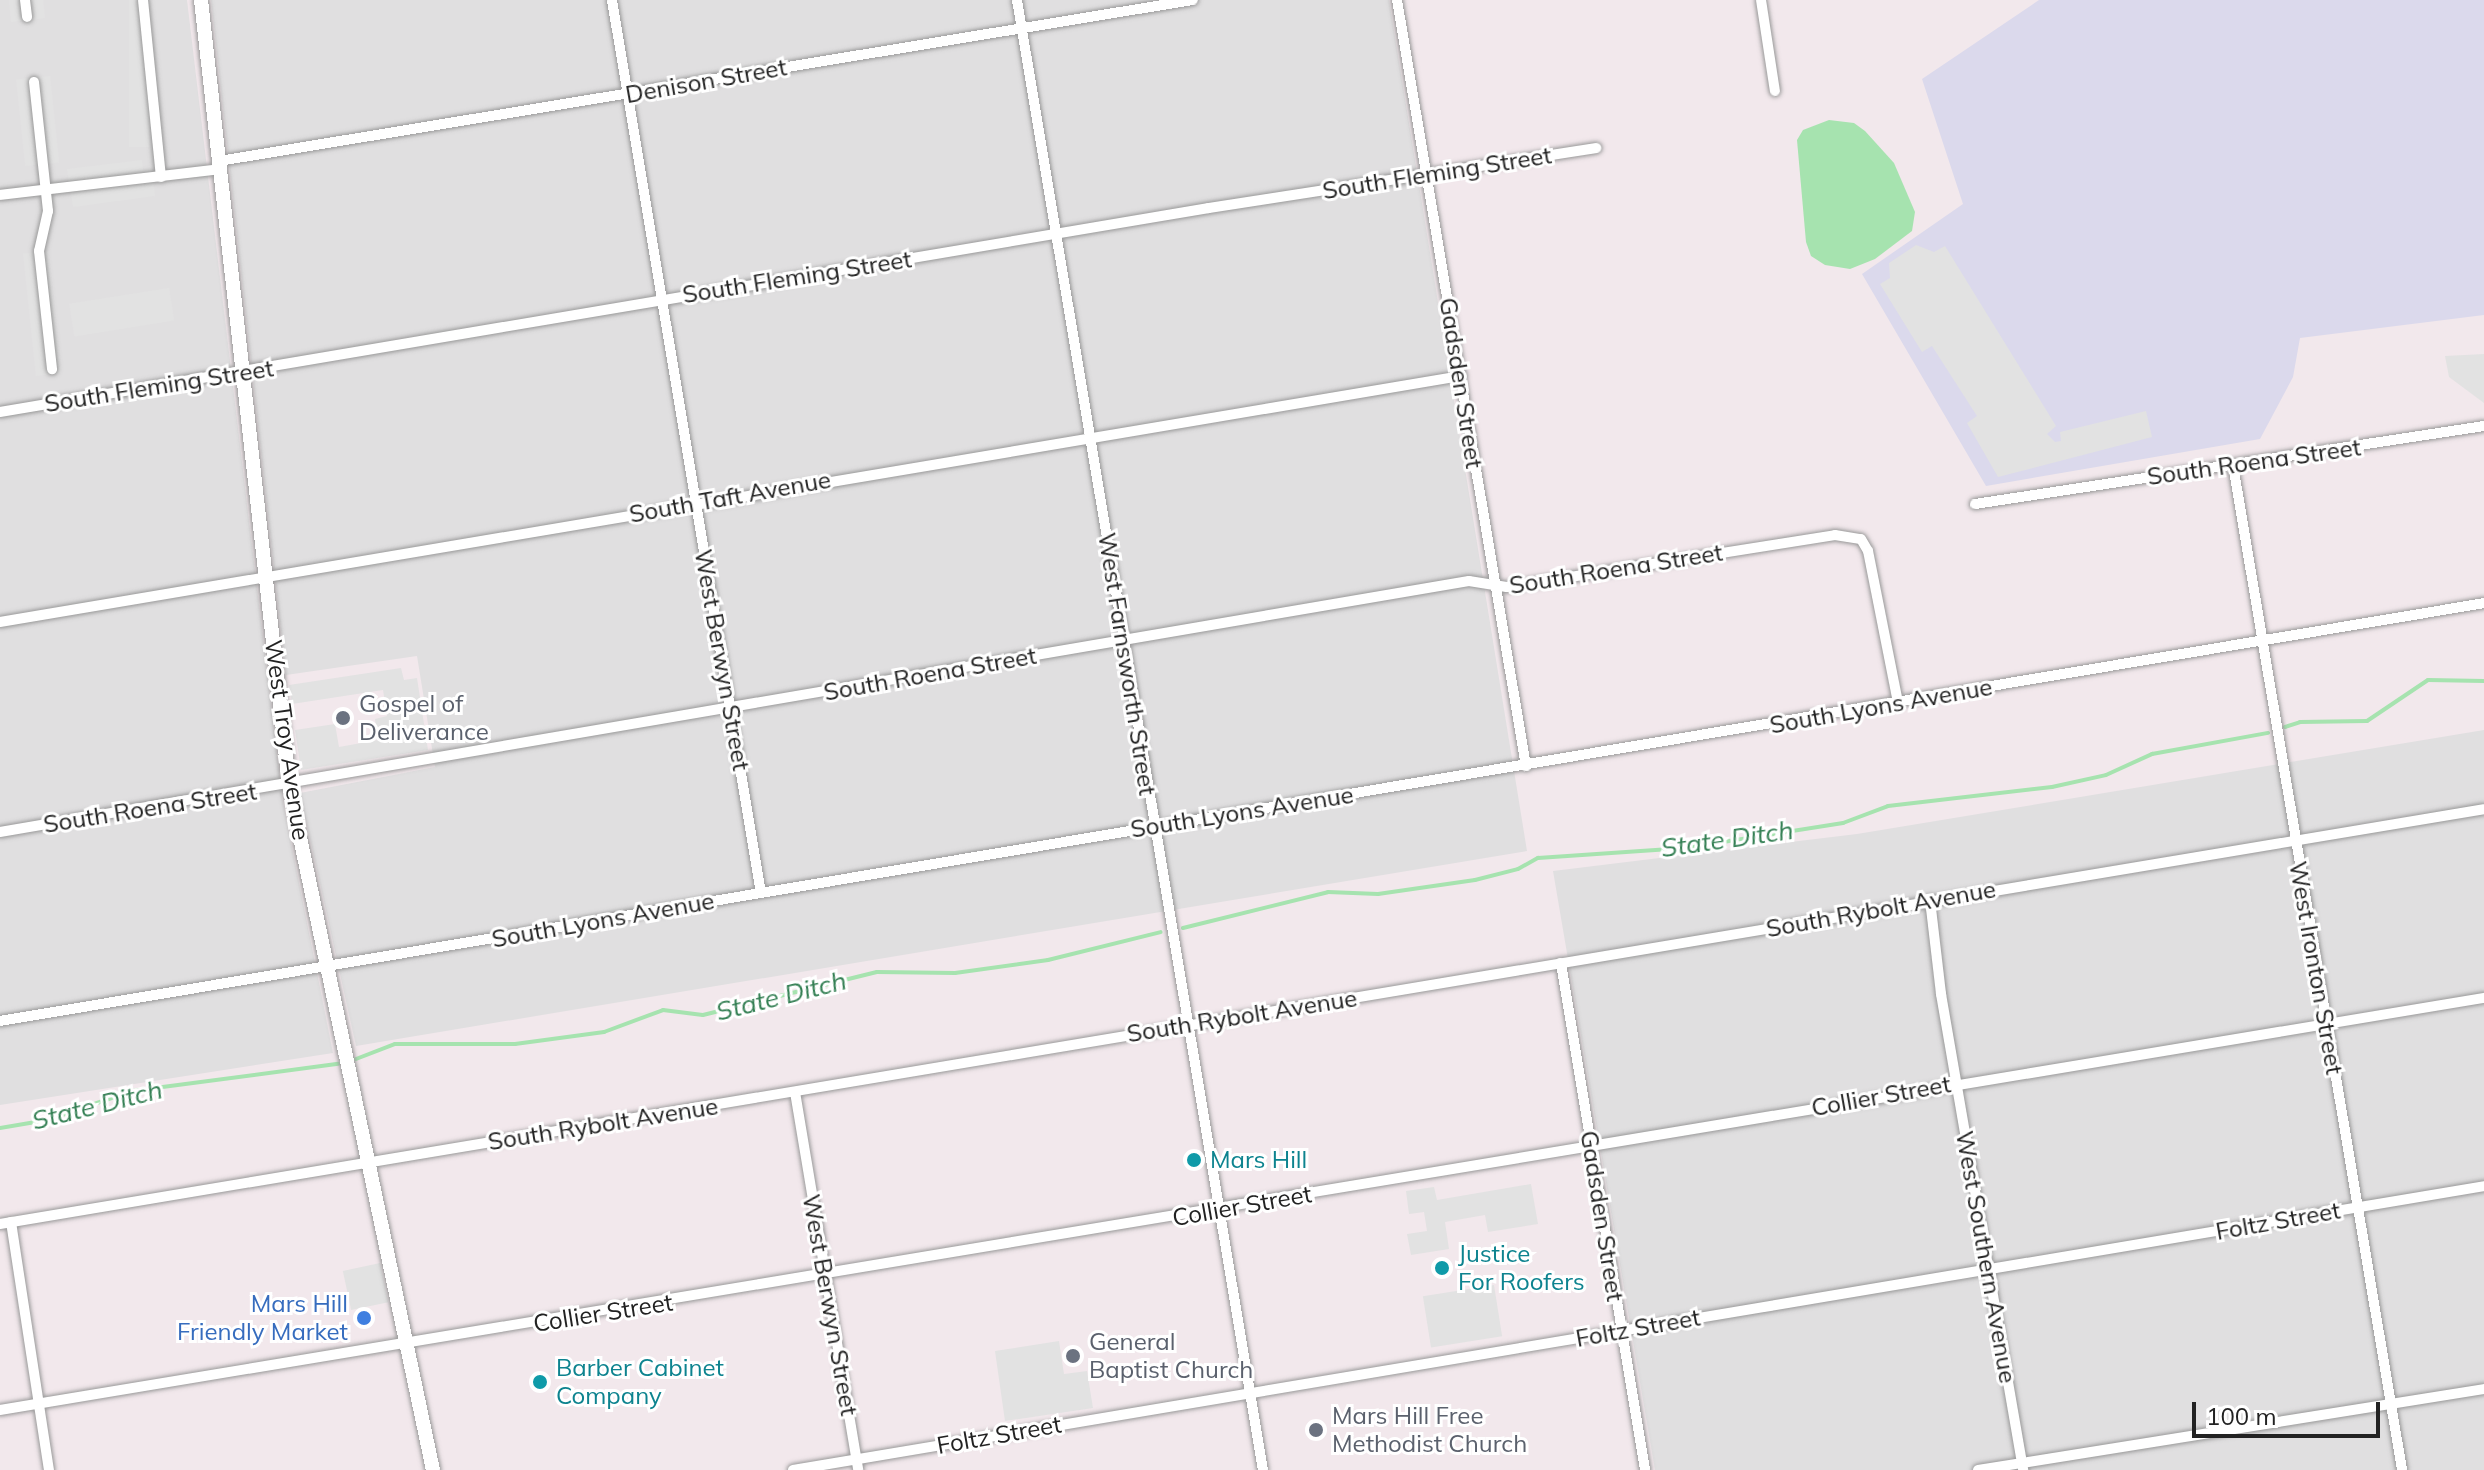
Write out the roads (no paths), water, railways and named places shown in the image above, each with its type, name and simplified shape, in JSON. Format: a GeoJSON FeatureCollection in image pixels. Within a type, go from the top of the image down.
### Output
{"type":"FeatureCollection","features":[{"type":"Feature","properties":{"kind":"street"},"geometry":{"type":"LineString","coordinates":[[25,0],[27,17]]}},
{"type":"Feature","properties":{"kind":"street"},"geometry":{"type":"LineString","coordinates":[[143,0],[161,177]]}},
{"type":"Feature","properties":{"kind":"street","name":"West Troy Avenue"},"geometry":{"type":"LineString","coordinates":[[201,0],[289,785],[433,1470]]}},
{"type":"Feature","properties":{"kind":"street","name":"West Berwyn Street"},"geometry":{"type":"LineString","coordinates":[[612,0],[761,893]]}},
{"type":"Feature","properties":{"kind":"street","name":"West Farnsworth Street"},"geometry":{"type":"LineString","coordinates":[[1017,0],[1263,1470]]}},
{"type":"Feature","properties":{"kind":"street","name":"Denison Street"},"geometry":{"type":"LineString","coordinates":[[0,195],[161,177],[628,94],[1193,0]]}},
{"type":"Feature","properties":{"kind":"street","name":"Gadsden Street"},"geometry":{"type":"LineString","coordinates":[[1397,0],[1526,766]]}},
{"type":"Feature","properties":{"kind":"street"},"geometry":{"type":"LineString","coordinates":[[1761,0],[1775,91]]}},
{"type":"Feature","properties":{"kind":"street"},"geometry":{"type":"LineString","coordinates":[[34,82],[48,211],[39,251],[52,369]]}},
{"type":"Feature","properties":{"kind":"street","name":"South Fleming Street"},"geometry":{"type":"LineString","coordinates":[[0,412],[662,300],[1596,148]]}},
{"type":"Feature","properties":{"kind":"street","name":"South Taft Avenue"},"geometry":{"type":"LineString","coordinates":[[0,622],[1090,436],[1461,376]]}},
{"type":"Feature","properties":{"kind":"street","name":"South Roena Street"},"geometry":{"type":"LineString","coordinates":[[1975,504],[2484,426]]}},
{"type":"Feature","properties":{"kind":"street","name":"West Ironton Street"},"geometry":{"type":"LineString","coordinates":[[2233,465],[2260,641],[2402,1470]]}},
{"type":"Feature","properties":{"kind":"street","name":"South Roena Street"},"geometry":{"type":"LineString","coordinates":[[0,832],[1469,581],[1494,586],[1835,535],[1861,539],[1872,566],[1898,703]]}},
{"type":"Feature","properties":{"kind":"street","name":"South Lyons Avenue"},"geometry":{"type":"LineString","coordinates":[[0,1021],[2484,603]]}},
{"type":"Feature","properties":{"kind":"street","name":"South Rybolt Avenue"},"geometry":{"type":"LineString","coordinates":[[5,1223],[2484,809]]}},
{"type":"Feature","properties":{"kind":"street","name":"West Southern Avenue"},"geometry":{"type":"LineString","coordinates":[[1930,900],[1956,1083],[2022,1466]]}},
{"type":"Feature","properties":{"kind":"street","name":"Gadsden Street"},"geometry":{"type":"LineString","coordinates":[[1561,963],[1645,1470]]}},
{"type":"Feature","properties":{"kind":"street","name":"Collier Street"},"geometry":{"type":"LineString","coordinates":[[0,1410],[825,1276],[1956,1083],[2484,998]]}},
{"type":"Feature","properties":{"kind":"street","name":"West Berwyn Street"},"geometry":{"type":"LineString","coordinates":[[795,1092],[857,1465]]}},
{"type":"Feature","properties":{"kind":"street","name":"Foltz Street"},"geometry":{"type":"LineString","coordinates":[[793,1470],[857,1465],[1251,1393],[2484,1186]]}},
{"type":"Feature","properties":{"kind":"street"},"geometry":{"type":"LineString","coordinates":[[5,1223],[49,1470]]}},
{"type":"Feature","properties":{"kind":"street"},"geometry":{"type":"LineString","coordinates":[[1978,1470],[2022,1466],[2484,1389]]}},
{"type":"Feature","properties":{"kind":"waterway","name":"State Ditch"},"geometry":{"type":"LineString","coordinates":[[2285,727],[2300,722],[2367,721],[2428,680],[2484,681]]}},
{"type":"Feature","properties":{"kind":"waterway","name":"State Ditch"},"geometry":{"type":"LineString","coordinates":[[1183,928],[1328,892],[1378,894],[1475,880],[1518,869],[1538,858],[1685,848],[1843,823],[1888,806],[2052,787],[2106,775],[2152,754],[2268,733]]}},
{"type":"Feature","properties":{"kind":"waterway","name":"State Ditch"},"geometry":{"type":"LineString","coordinates":[[356,1059],[395,1044],[515,1044],[604,1032],[663,1010],[703,1015],[877,972],[955,973],[1048,960],[1161,932]]}},
{"type":"Feature","properties":{"kind":"waterway","name":"State Ditch"},"geometry":{"type":"LineString","coordinates":[[0,1128],[47,1120],[132,1091],[338,1064]]}},
{"type":"Feature","properties":{"kind":"place","name":"Gospel of Deliverance"},"geometry":{"type":"Point","coordinates":[343,718]}},
{"type":"Feature","properties":{"kind":"place","name":"Mars Hill"},"geometry":{"type":"Point","coordinates":[1194,1160]}},
{"type":"Feature","properties":{"kind":"place","name":"Justice For Roofers"},"geometry":{"type":"Point","coordinates":[1442,1268]}},
{"type":"Feature","properties":{"kind":"place","name":"Mars Hill Friendly Market"},"geometry":{"type":"Point","coordinates":[364,1318]}},
{"type":"Feature","properties":{"kind":"place","name":"General Baptist Church"},"geometry":{"type":"Point","coordinates":[1073,1356]}},
{"type":"Feature","properties":{"kind":"place","name":"Barber Cabinet Company"},"geometry":{"type":"Point","coordinates":[540,1382]}},
{"type":"Feature","properties":{"kind":"place","name":"Mars Hill Free Methodist Church"},"geometry":{"type":"Point","coordinates":[1316,1430]}}]}
